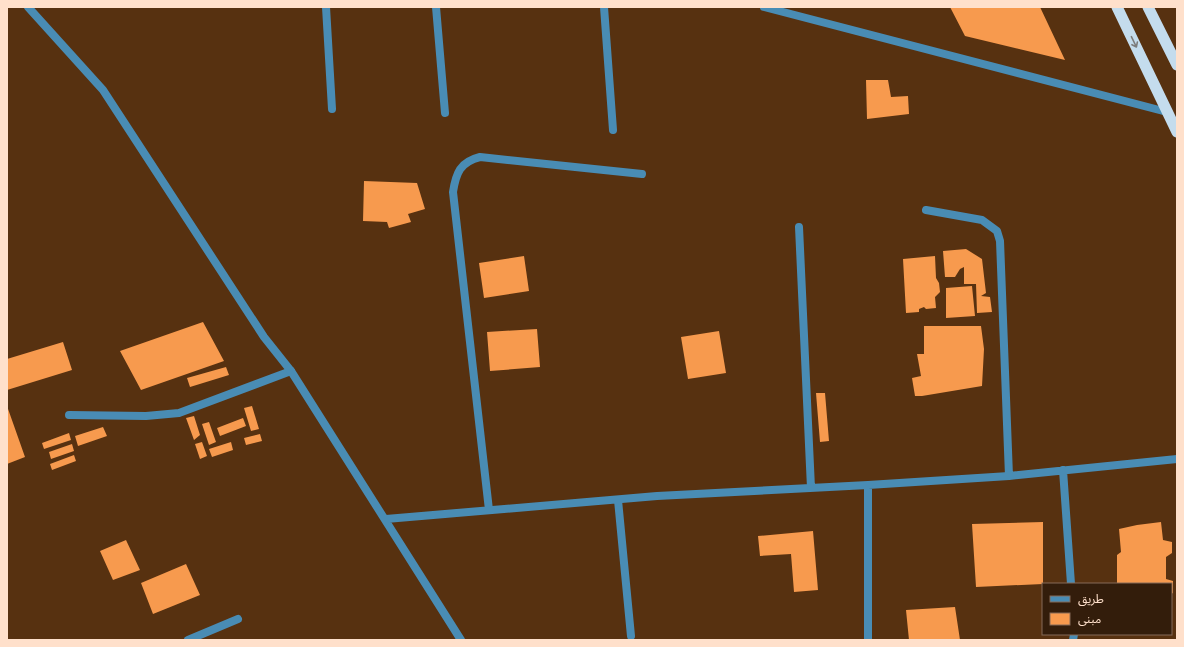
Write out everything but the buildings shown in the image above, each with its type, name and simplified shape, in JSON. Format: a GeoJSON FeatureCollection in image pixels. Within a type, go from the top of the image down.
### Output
{"type":"FeatureCollection","features":[{"type":"Feature","properties":{"kind":"highway"},"geometry":{"type":"LineString","coordinates":[[1117,7],[1177,132]]}},
{"type":"Feature","properties":{"kind":"highway"},"geometry":{"type":"LineString","coordinates":[[1148,7],[1177,65]]}},
{"type":"Feature","properties":{"kind":"street"},"geometry":{"type":"LineString","coordinates":[[28,7],[103,90],[264,337],[291,371],[461,640]]}},
{"type":"Feature","properties":{"kind":"street"},"geometry":{"type":"LineString","coordinates":[[326,7],[332,109]]}},
{"type":"Feature","properties":{"kind":"street"},"geometry":{"type":"LineString","coordinates":[[436,7],[445,113]]}},
{"type":"Feature","properties":{"kind":"street"},"geometry":{"type":"LineString","coordinates":[[604,7],[613,130]]}},
{"type":"Feature","properties":{"kind":"street"},"geometry":{"type":"LineString","coordinates":[[764,7],[1167,112]]}},
{"type":"Feature","properties":{"kind":"street"},"geometry":{"type":"LineString","coordinates":[[489,510],[453,192],[458,174],[462,166],[470,160],[480,157],[642,174]]}},
{"type":"Feature","properties":{"kind":"street"},"geometry":{"type":"LineString","coordinates":[[926,210],[982,220],[997,231],[1000,241],[1009,476]]}},
{"type":"Feature","properties":{"kind":"street"},"geometry":{"type":"LineString","coordinates":[[799,227],[811,488]]}},
{"type":"Feature","properties":{"kind":"street"},"geometry":{"type":"LineString","coordinates":[[69,415],[146,416],[179,413],[291,371]]}},
{"type":"Feature","properties":{"kind":"street"},"geometry":{"type":"LineString","coordinates":[[386,520],[618,500],[1009,476],[1177,459]]}},
{"type":"Feature","properties":{"kind":"street"},"geometry":{"type":"LineString","coordinates":[[1063,470],[1071,583]]}},
{"type":"Feature","properties":{"kind":"street"},"geometry":{"type":"LineString","coordinates":[[868,485],[868,640]]}},
{"type":"Feature","properties":{"kind":"street"},"geometry":{"type":"LineString","coordinates":[[618,500],[631,636]]}},
{"type":"Feature","properties":{"kind":"street"},"geometry":{"type":"LineString","coordinates":[[188,640],[238,619]]}}]}
